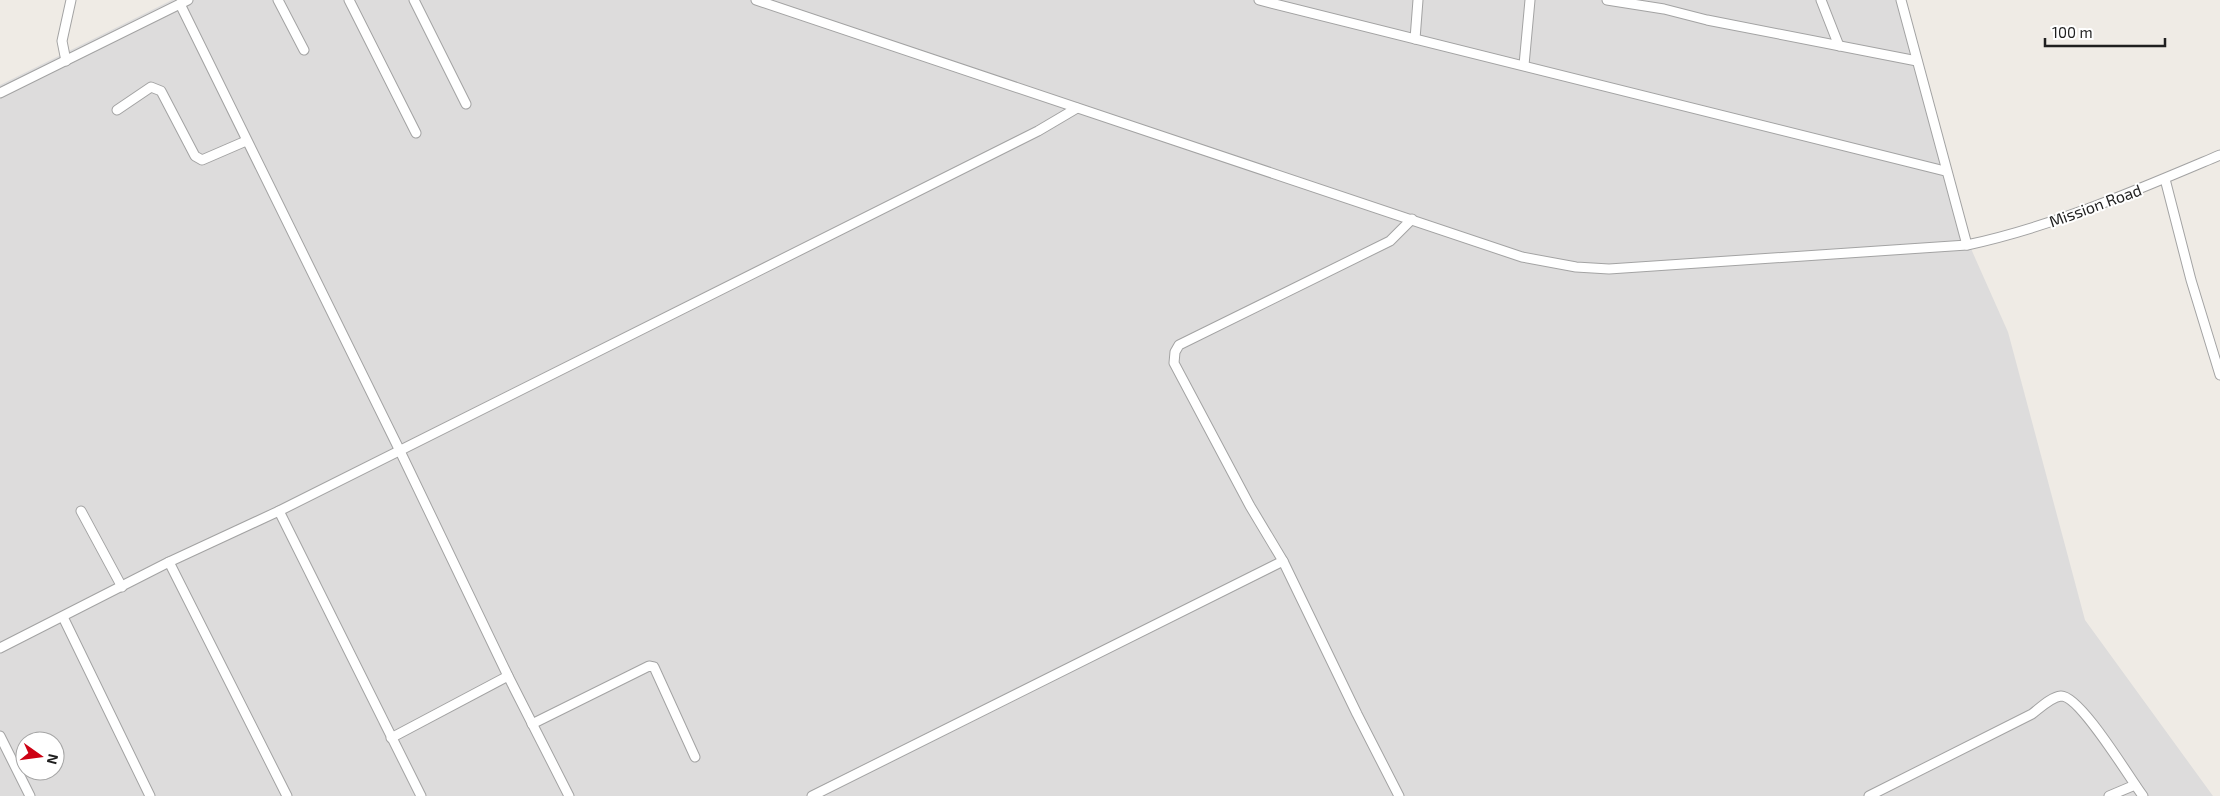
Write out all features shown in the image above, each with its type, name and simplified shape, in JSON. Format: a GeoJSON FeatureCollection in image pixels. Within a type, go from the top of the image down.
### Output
{"type":"FeatureCollection","features":[{"type":"Feature","properties":{"kind":"street"},"geometry":{"type":"LineString","coordinates":[[66,61],[62,42],[70,0]]}},
{"type":"Feature","properties":{"kind":"street"},"geometry":{"type":"LineString","coordinates":[[278,0],[304,50]]}},
{"type":"Feature","properties":{"kind":"street"},"geometry":{"type":"LineString","coordinates":[[349,0],[416,133]]}},
{"type":"Feature","properties":{"kind":"street"},"geometry":{"type":"LineString","coordinates":[[414,0],[466,104]]}},
{"type":"Feature","properties":{"kind":"street","name":"Mission Road"},"geometry":{"type":"LineString","coordinates":[[756,0],[1522,257],[1576,268],[1609,269],[1687,265],[1967,245],[2001,238],[2054,222],[2220,155]]}},
{"type":"Feature","properties":{"kind":"street"},"geometry":{"type":"LineString","coordinates":[[1259,0],[1946,171]]}},
{"type":"Feature","properties":{"kind":"street"},"geometry":{"type":"LineString","coordinates":[[1415,39],[1418,0]]}},
{"type":"Feature","properties":{"kind":"street"},"geometry":{"type":"LineString","coordinates":[[1524,65],[1530,0]]}},
{"type":"Feature","properties":{"kind":"street"},"geometry":{"type":"LineString","coordinates":[[1607,0],[1664,4],[1707,20],[1917,61]]}},
{"type":"Feature","properties":{"kind":"street"},"geometry":{"type":"LineString","coordinates":[[1821,0],[1839,46]]}},
{"type":"Feature","properties":{"kind":"street"},"geometry":{"type":"LineString","coordinates":[[1901,0],[1967,245]]}},
{"type":"Feature","properties":{"kind":"street"},"geometry":{"type":"LineString","coordinates":[[0,93],[184,2],[246,141],[399,449],[508,676],[569,796]]}},
{"type":"Feature","properties":{"kind":"street"},"geometry":{"type":"LineString","coordinates":[[117,110],[151,87],[156,88],[160,91],[195,156],[202,160],[246,141]]}},
{"type":"Feature","properties":{"kind":"street"},"geometry":{"type":"LineString","coordinates":[[0,648],[169,562],[279,511],[399,449],[1038,131],[1077,108]]}},
{"type":"Feature","properties":{"kind":"street"},"geometry":{"type":"LineString","coordinates":[[2164,179],[2191,280],[2220,375]]}},
{"type":"Feature","properties":{"kind":"street"},"geometry":{"type":"LineString","coordinates":[[1399,796],[1283,561],[1250,506],[1174,363],[1174,352],[1179,345],[1390,241],[1412,219]]}},
{"type":"Feature","properties":{"kind":"street"},"geometry":{"type":"LineString","coordinates":[[279,511],[420,796]]}},
{"type":"Feature","properties":{"kind":"street"},"geometry":{"type":"LineString","coordinates":[[81,512],[122,587]]}},
{"type":"Feature","properties":{"kind":"street"},"geometry":{"type":"LineString","coordinates":[[812,796],[1283,561]]}},
{"type":"Feature","properties":{"kind":"street"},"geometry":{"type":"LineString","coordinates":[[169,562],[287,796]]}},
{"type":"Feature","properties":{"kind":"street"},"geometry":{"type":"LineString","coordinates":[[63,617],[150,796]]}},
{"type":"Feature","properties":{"kind":"street"},"geometry":{"type":"LineString","coordinates":[[532,724],[649,666],[654,667],[695,757]]}},
{"type":"Feature","properties":{"kind":"street"},"geometry":{"type":"LineString","coordinates":[[391,738],[508,676]]}},
{"type":"Feature","properties":{"kind":"street"},"geometry":{"type":"LineString","coordinates":[[1869,796],[2032,714],[2056,698],[2063,696],[2079,705],[2143,796]]}},
{"type":"Feature","properties":{"kind":"street"},"geometry":{"type":"LineString","coordinates":[[0,736],[30,796]]}},
{"type":"Feature","properties":{"kind":"street"},"geometry":{"type":"LineString","coordinates":[[2109,796],[2135,785]]}},
{"type":"Feature","properties":{"kind":"shaded area"},"geometry":{"type":"Polygon","coordinates":[[[172,0],[1902,0],[1972,251],[2008,332],[2085,620],[2213,796],[0,796],[0,85],[172,0]]]}}]}
